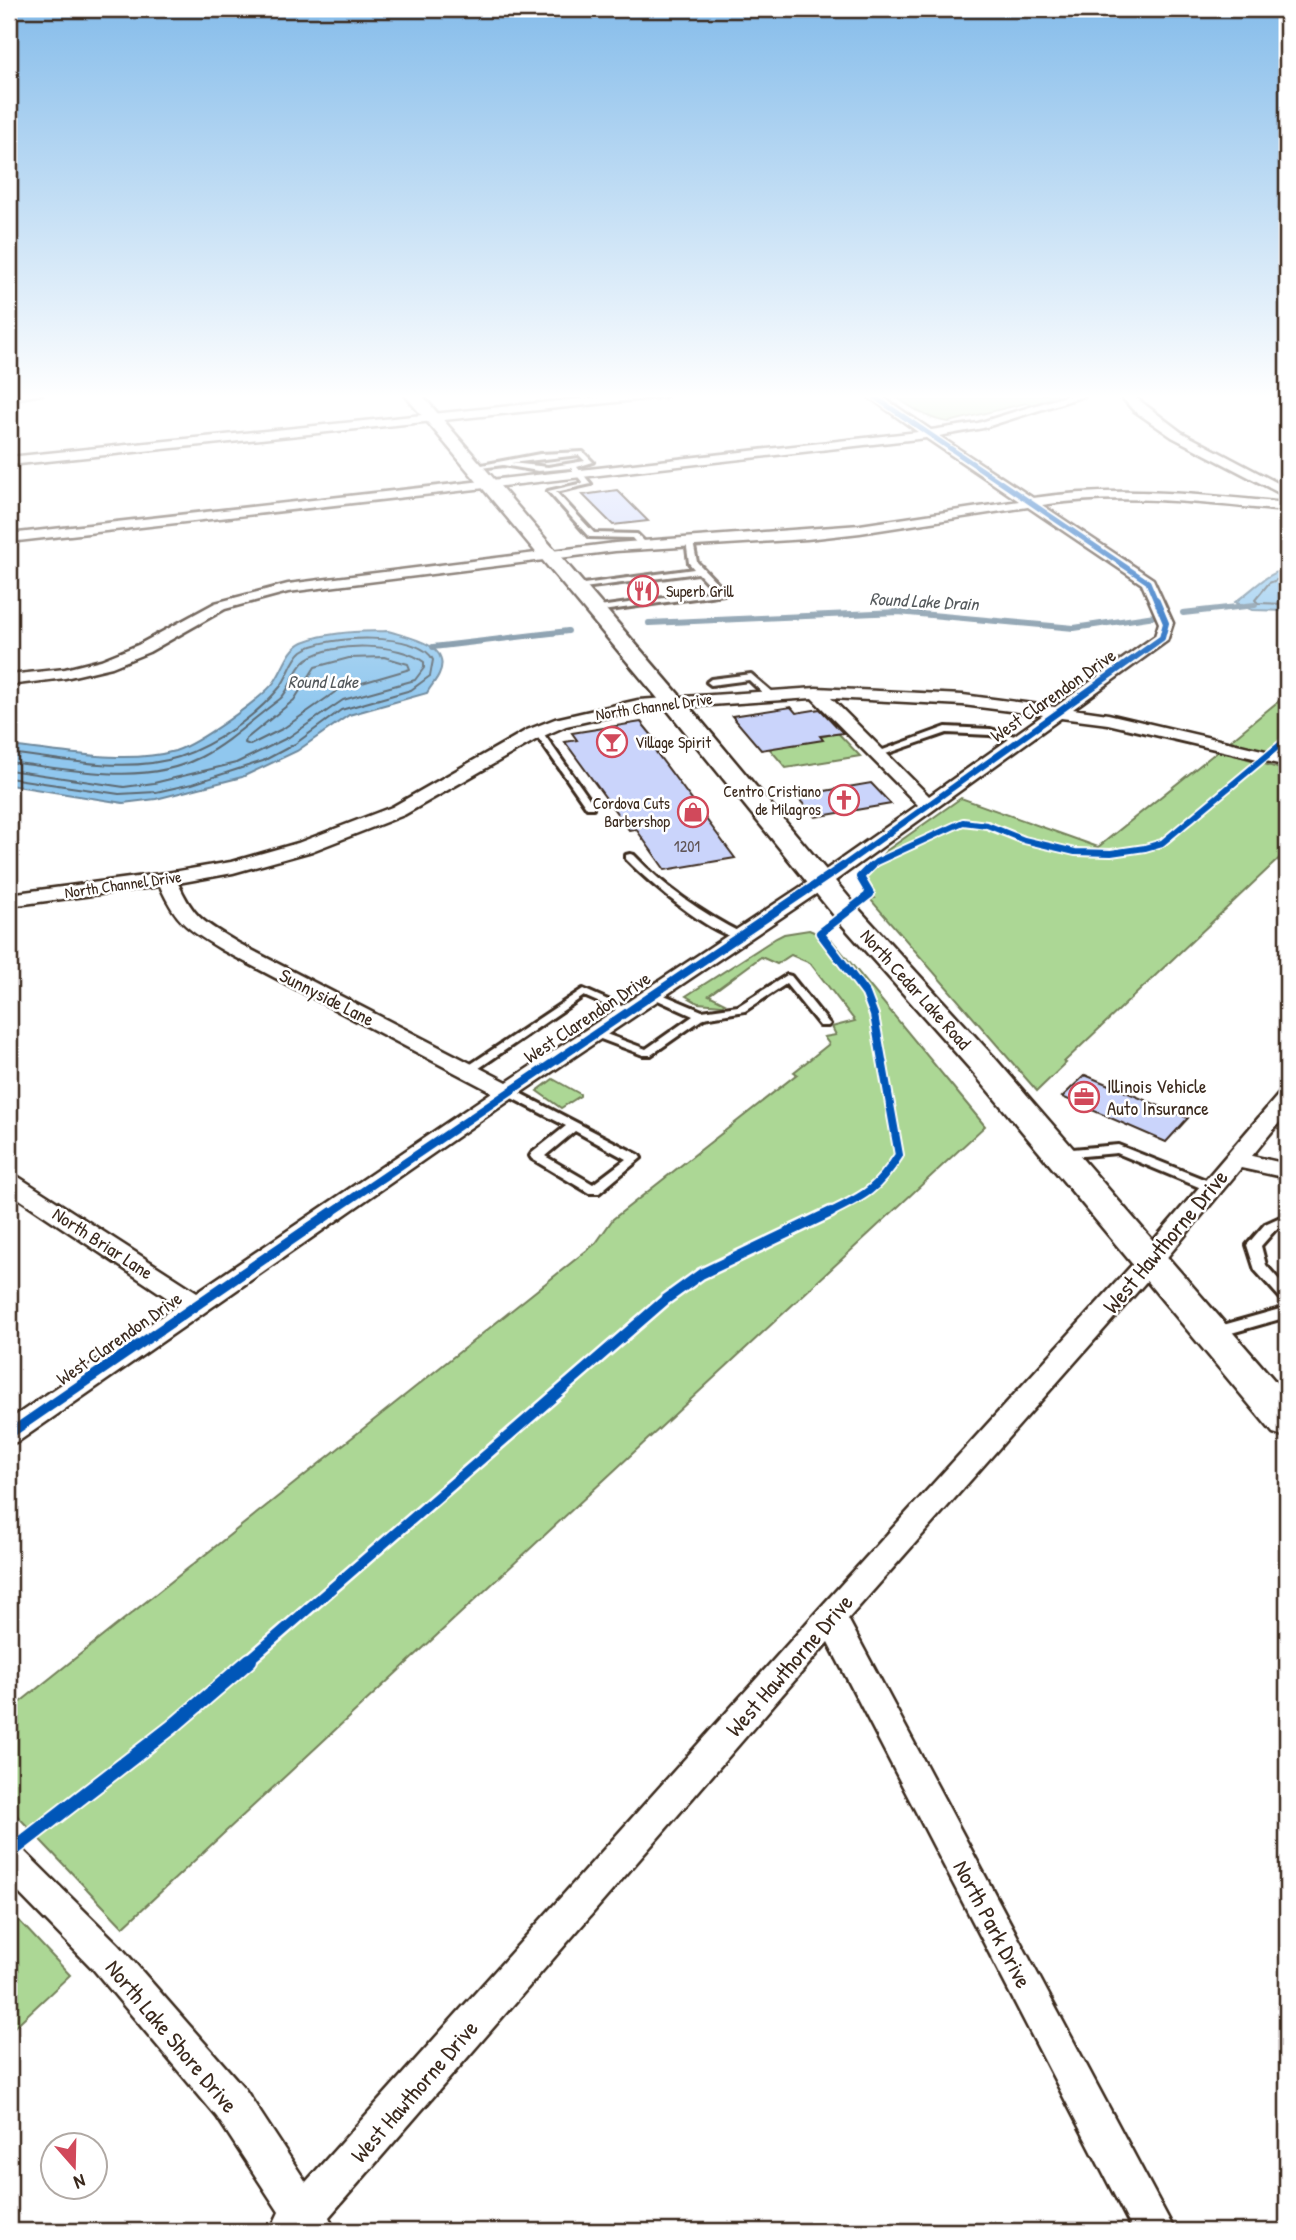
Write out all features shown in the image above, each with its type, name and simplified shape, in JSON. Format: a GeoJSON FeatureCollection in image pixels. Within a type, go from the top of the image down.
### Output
{"type":"FeatureCollection","features":[{"type":"Feature","properties":{"kind":"main road","name":"North Cedar Lake Road"},"geometry":{"type":"LineString","coordinates":[[500,499],[821,882],[1059,1154],[1287,1422]]}},
{"type":"Feature","properties":{"kind":"street"},"geometry":{"type":"LineString","coordinates":[[9,538],[359,499]]}},
{"type":"Feature","properties":{"kind":"street"},"geometry":{"type":"LineString","coordinates":[[1026,499],[1030,501]]}},
{"type":"Feature","properties":{"kind":"street"},"geometry":{"type":"LineString","coordinates":[[9,680],[79,671],[119,659],[158,642],[212,609],[250,596],[288,588],[643,545],[860,529],[1052,499]]}},
{"type":"Feature","properties":{"kind":"street"},"geometry":{"type":"LineString","coordinates":[[1204,499],[1287,506]]}},
{"type":"Feature","properties":{"kind":"street","name":"West Clarendon Drive"},"geometry":{"type":"LineString","coordinates":[[9,1434],[508,1091],[821,882],[1162,638],[1166,623],[1164,615],[1148,582],[1030,501]]}},
{"type":"Feature","properties":{"kind":"street"},"geometry":{"type":"LineString","coordinates":[[816,693],[928,804]]}},
{"type":"Feature","properties":{"kind":"street","name":"North Channel Drive"},"geometry":{"type":"LineString","coordinates":[[9,900],[167,879],[233,867],[305,847],[398,811],[538,732],[561,722],[601,712],[673,702],[816,693],[963,700],[1108,719],[1287,761]]}},
{"type":"Feature","properties":{"kind":"street","name":"Sunnyside Lane"},"geometry":{"type":"LineString","coordinates":[[167,879],[181,911],[197,926],[231,947],[508,1091]]}},
{"type":"Feature","properties":{"kind":"street","name":"West Hawthorne Drive"},"geometry":{"type":"LineString","coordinates":[[303,2226],[831,1617],[1150,1261],[1287,1099]]}},
{"type":"Feature","properties":{"kind":"street"},"geometry":{"type":"LineString","coordinates":[[1234,1159],[1287,1171]]}},
{"type":"Feature","properties":{"kind":"street","name":"North Briar Lane"},"geometry":{"type":"LineString","coordinates":[[9,1181],[197,1305]]}},
{"type":"Feature","properties":{"kind":"street","name":"North Park Drive"},"geometry":{"type":"LineString","coordinates":[[831,1617],[1155,2231]]}},
{"type":"Feature","properties":{"kind":"street","name":"North Lake Shore Drive"},"geometry":{"type":"LineString","coordinates":[[9,1859],[106,1957],[231,2103],[303,2226]]}},
{"type":"Feature","properties":{"kind":"lane"},"geometry":{"type":"LineString","coordinates":[[558,499],[592,535],[634,536],[643,545]]}},
{"type":"Feature","properties":{"kind":"lane"},"geometry":{"type":"LineString","coordinates":[[586,599],[721,592],[694,563],[689,542]]}},
{"type":"Feature","properties":{"kind":"lane"},"geometry":{"type":"LineString","coordinates":[[586,599],[700,570]]}},
{"type":"Feature","properties":{"kind":"lane"},"geometry":{"type":"LineString","coordinates":[[711,682],[751,677],[770,695]]}},
{"type":"Feature","properties":{"kind":"lane"},"geometry":{"type":"LineString","coordinates":[[877,754],[946,730],[990,732],[1021,739]]}},
{"type":"Feature","properties":{"kind":"lane"},"geometry":{"type":"LineString","coordinates":[[538,732],[590,806]]}},
{"type":"Feature","properties":{"kind":"lane"},"geometry":{"type":"LineString","coordinates":[[630,857],[648,878],[708,921],[739,936]]}},
{"type":"Feature","properties":{"kind":"lane"},"geometry":{"type":"LineString","coordinates":[[594,1034],[647,1053],[702,1015],[741,1009],[787,978],[824,1024]]}},
{"type":"Feature","properties":{"kind":"lane"},"geometry":{"type":"LineString","coordinates":[[468,1070],[583,992],[627,1011]]}},
{"type":"Feature","properties":{"kind":"lane"},"geometry":{"type":"LineString","coordinates":[[653,994],[702,1015]]}},
{"type":"Feature","properties":{"kind":"lane"},"geometry":{"type":"LineString","coordinates":[[508,1091],[635,1158],[594,1190],[536,1156],[574,1126]]}},
{"type":"Feature","properties":{"kind":"lane"},"geometry":{"type":"LineString","coordinates":[[1059,1154],[1118,1149],[1211,1187]]}},
{"type":"Feature","properties":{"kind":"lane"},"geometry":{"type":"LineString","coordinates":[[1287,1218],[1270,1227],[1254,1245],[1260,1267],[1287,1297]]}},
{"type":"Feature","properties":{"kind":"lane"},"geometry":{"type":"LineString","coordinates":[[1212,1334],[1287,1312]]}},
{"type":"Feature","properties":{"kind":"green space"},"geometry":{"type":"Polygon","coordinates":[[[1287,694],[1287,757],[1230,741],[1287,694]]]}},
{"type":"Feature","properties":{"kind":"green space"},"geometry":{"type":"Polygon","coordinates":[[[838,733],[860,756],[786,768],[769,748],[838,733]]]}},
{"type":"Feature","properties":{"kind":"green space"},"geometry":{"type":"Polygon","coordinates":[[[1219,750],[1287,771],[1287,851],[1064,1062],[1066,1063],[1037,1091],[870,899],[875,898],[861,878],[886,851],[961,798],[1098,847],[1219,750]]]}},
{"type":"Feature","properties":{"kind":"green space"},"geometry":{"type":"Polygon","coordinates":[[[809,930],[831,939],[985,1126],[123,1927],[9,1807],[9,1711],[596,1243],[613,1219],[797,1074],[794,1072],[829,1044],[824,1037],[836,1035],[832,1027],[855,1021],[810,963],[791,955],[777,964],[761,957],[709,995],[725,1003],[722,1005],[698,1003],[686,996],[776,938],[809,930]]]}},
{"type":"Feature","properties":{"kind":"green space"},"geometry":{"type":"Polygon","coordinates":[[[553,1079],[580,1096],[561,1108],[537,1091],[553,1079]]]}},
{"type":"Feature","properties":{"kind":"green space"},"geometry":{"type":"Polygon","coordinates":[[[9,1910],[70,1975],[9,2032],[9,1910]]]}},
{"type":"Feature","properties":{"kind":"water"},"geometry":{"type":"Polygon","coordinates":[[[1287,569],[1287,611],[1252,610],[1235,602],[1266,578],[1287,569]]]}},
{"type":"Feature","properties":{"kind":"water","name":"Round Lake"},"geometry":{"type":"Polygon","coordinates":[[[388,631],[416,639],[440,655],[442,664],[439,674],[427,693],[349,715],[297,751],[242,777],[156,799],[123,803],[9,785],[9,746],[114,757],[156,755],[175,751],[213,731],[257,699],[275,681],[290,654],[303,642],[334,634],[388,631]]]}},
{"type":"Feature","properties":{"kind":"building"},"geometry":{"type":"Polygon","coordinates":[[[587,499],[626,499],[648,521],[613,525],[587,499]]]}},
{"type":"Feature","properties":{"kind":"building"},"geometry":{"type":"Polygon","coordinates":[[[791,707],[796,713],[820,709],[843,733],[820,736],[823,740],[761,750],[732,716],[791,707]]]}},
{"type":"Feature","properties":{"kind":"building"},"geometry":{"type":"Polygon","coordinates":[[[641,722],[664,750],[656,752],[735,858],[665,870],[636,829],[629,830],[565,742],[577,740],[572,733],[641,722]]]}},
{"type":"Feature","properties":{"kind":"building","name":"Centro Cristiano de Milagros"},"geometry":{"type":"Polygon","coordinates":[[[871,783],[891,804],[815,817],[796,796],[871,783]]]}},
{"type":"Feature","properties":{"kind":"building"},"geometry":{"type":"Polygon","coordinates":[[[1085,1075],[1188,1118],[1166,1142],[1062,1097],[1085,1075]]]}},
{"type":"Feature","properties":{"kind":"waterway","name":"Round Lake Drain"},"geometry":{"type":"LineString","coordinates":[[1183,613],[1255,605]]}},
{"type":"Feature","properties":{"kind":"waterway","name":"Round Lake Drain"},"geometry":{"type":"LineString","coordinates":[[649,623],[898,612],[1074,628],[1155,616]]}},
{"type":"Feature","properties":{"kind":"waterway","name":"Round Lake Drain"},"geometry":{"type":"LineString","coordinates":[[433,647],[568,631]]}},
{"type":"Feature","properties":{"kind":"cycle path"},"geometry":{"type":"LineString","coordinates":[[9,1434],[508,1091],[821,882],[1162,638],[1166,623],[1148,582],[1025,499]]}},
{"type":"Feature","properties":{"kind":"cycle path"},"geometry":{"type":"LineString","coordinates":[[9,1853],[172,1727],[665,1300],[701,1274],[852,1202],[882,1182],[899,1155],[874,1015],[866,994],[820,933],[870,894],[860,877],[876,862],[963,822],[987,825],[1024,840],[1075,852],[1111,853],[1162,843],[1287,739]]}},
{"type":"Feature","properties":{"kind":"place","name":"Superb Grill"},"geometry":{"type":"Point","coordinates":[643,591]}},
{"type":"Feature","properties":{"kind":"place","name":"Village Spirit"},"geometry":{"type":"Point","coordinates":[612,742]}},
{"type":"Feature","properties":{"kind":"place","name":"Centro Cristiano de Milagros"},"geometry":{"type":"Point","coordinates":[844,800]}},
{"type":"Feature","properties":{"kind":"place","name":"Cordova Cuts Barbershop"},"geometry":{"type":"Point","coordinates":[693,812]}},
{"type":"Feature","properties":{"kind":"place","name":"Illinois Vehicle Auto Insurance"},"geometry":{"type":"Point","coordinates":[1084,1097]}}]}
